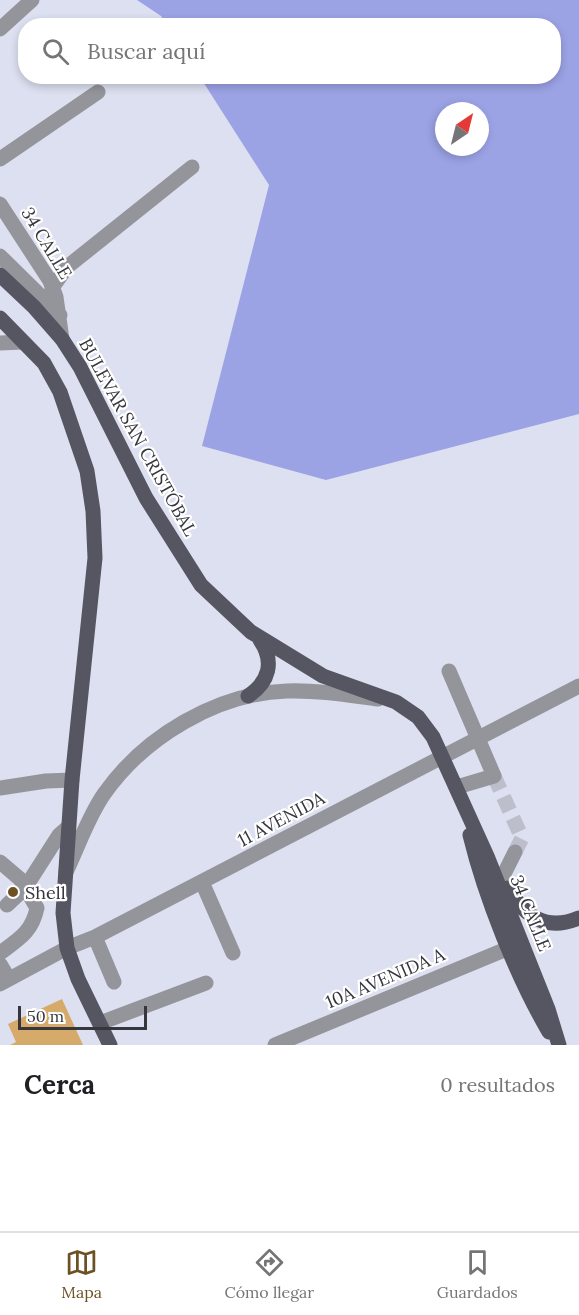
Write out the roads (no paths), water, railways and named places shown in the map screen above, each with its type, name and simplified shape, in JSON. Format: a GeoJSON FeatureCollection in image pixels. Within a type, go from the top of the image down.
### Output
{"type":"FeatureCollection","features":[{"type":"Feature","properties":{"kind":"main road","name":"BULEVAR SAN CRISTÓBAL"},"geometry":{"type":"LineString","coordinates":[[0,275],[34,307],[62,339],[80,367],[146,498],[201,585],[251,632],[323,676],[396,702],[418,717],[433,736],[443,756]]}},
{"type":"Feature","properties":{"kind":"main road"},"geometry":{"type":"LineString","coordinates":[[1,319],[44,363],[60,392],[87,471],[93,511],[95,558],[72,780],[63,913],[67,948],[100,1045]]}},
{"type":"Feature","properties":{"kind":"main road"},"geometry":{"type":"LineString","coordinates":[[248,696],[258,689],[266,678],[269,665],[264,646],[251,632]]}},
{"type":"Feature","properties":{"kind":"main road","name":"34 CALLE"},"geometry":{"type":"LineString","coordinates":[[443,756],[487,856],[548,1009],[558,1045]]}},
{"type":"Feature","properties":{"kind":"main road","name":"34 CALLE"},"geometry":{"type":"LineString","coordinates":[[459,792],[476,860],[509,948],[538,1014],[558,1045]]}},
{"type":"Feature","properties":{"kind":"main road"},"geometry":{"type":"LineString","coordinates":[[487,856],[524,912],[540,921],[559,922],[579,918]]}},
{"type":"Feature","properties":{"kind":"main road"},"geometry":{"type":"LineString","coordinates":[[78,979],[110,1045]]}},
{"type":"Feature","properties":{"kind":"street"},"geometry":{"type":"LineString","coordinates":[[0,29],[32,0]]}},
{"type":"Feature","properties":{"kind":"street"},"geometry":{"type":"LineString","coordinates":[[0,159],[98,92]]}},
{"type":"Feature","properties":{"kind":"street"},"geometry":{"type":"LineString","coordinates":[[52,288],[67,267],[192,167]]}},
{"type":"Feature","properties":{"kind":"street","name":"34 CALLE"},"geometry":{"type":"LineString","coordinates":[[0,204],[24,237],[52,288],[60,315],[62,339]]}},
{"type":"Feature","properties":{"kind":"street"},"geometry":{"type":"LineString","coordinates":[[0,256],[60,315]]}},
{"type":"Feature","properties":{"kind":"street"},"geometry":{"type":"LineString","coordinates":[[0,344],[23,342]]}},
{"type":"Feature","properties":{"kind":"street"},"geometry":{"type":"LineString","coordinates":[[449,670],[494,776],[459,792]]}},
{"type":"Feature","properties":{"kind":"street","name":"11 AVENIDA"},"geometry":{"type":"LineString","coordinates":[[4,982],[579,686]]}},
{"type":"Feature","properties":{"kind":"street"},"geometry":{"type":"LineString","coordinates":[[66,873],[103,795],[121,773],[153,744],[181,724],[213,707],[248,696],[284,691],[325,692],[396,702]]}},
{"type":"Feature","properties":{"kind":"street"},"geometry":{"type":"LineString","coordinates":[[0,788],[46,781],[72,780]]}},
{"type":"Feature","properties":{"kind":"street"},"geometry":{"type":"LineString","coordinates":[[7,905],[25,888],[59,835],[68,827]]}},
{"type":"Feature","properties":{"kind":"street"},"geometry":{"type":"LineString","coordinates":[[502,878],[515,852]]}},
{"type":"Feature","properties":{"kind":"street"},"geometry":{"type":"LineString","coordinates":[[0,862],[20,879],[37,908],[35,919],[26,934],[0,952]]}},
{"type":"Feature","properties":{"kind":"street"},"geometry":{"type":"LineString","coordinates":[[202,882],[233,953]]}},
{"type":"Feature","properties":{"kind":"street"},"geometry":{"type":"LineString","coordinates":[[95,937],[114,982]]}},
{"type":"Feature","properties":{"kind":"street","name":"10A AVENIDA A"},"geometry":{"type":"LineString","coordinates":[[275,1045],[509,948]]}},
{"type":"Feature","properties":{"kind":"street"},"geometry":{"type":"LineString","coordinates":[[0,964],[4,982]]}},
{"type":"Feature","properties":{"kind":"street"},"geometry":{"type":"LineString","coordinates":[[100,1023],[206,983]]}},
{"type":"Feature","properties":{"kind":"tunnel"},"geometry":{"type":"LineString","coordinates":[[494,776],[522,838],[515,852]]}},
{"type":"Feature","properties":{"kind":"place","name":"Shell"},"geometry":{"type":"Point","coordinates":[13,892]}}]}
